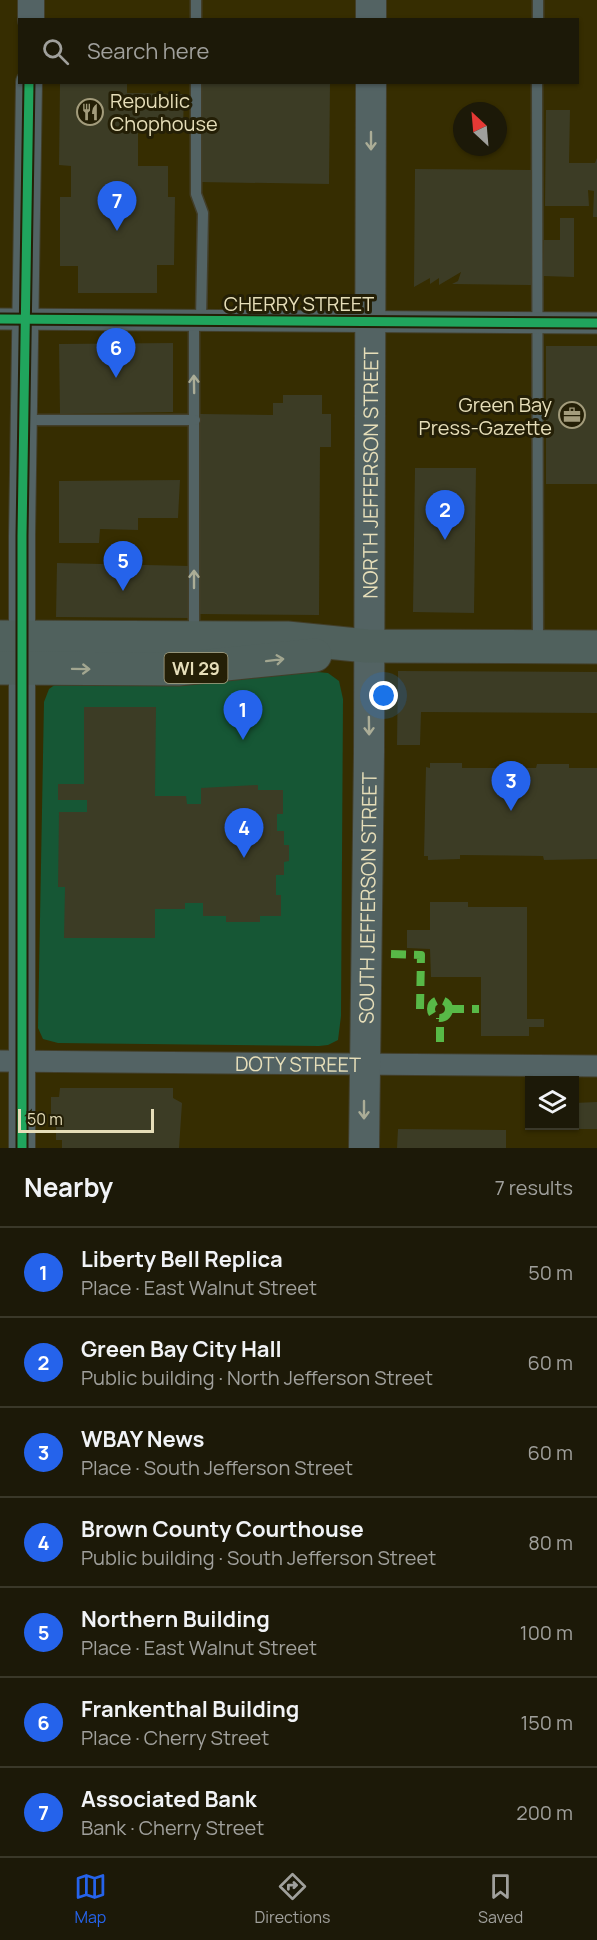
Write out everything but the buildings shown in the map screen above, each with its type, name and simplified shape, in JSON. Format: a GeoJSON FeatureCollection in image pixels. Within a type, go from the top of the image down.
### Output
{"type":"FeatureCollection","features":[{"type":"Feature","properties":{"kind":"main road"},"geometry":{"type":"LineString","coordinates":[[371,0],[371,18]]}},
{"type":"Feature","properties":{"kind":"main road","name":"NORTH JEFFERSON STREET"},"geometry":{"type":"LineString","coordinates":[[367,646],[371,84]]}},
{"type":"Feature","properties":{"kind":"main road","name":"WI 29"},"geometry":{"type":"LineString","coordinates":[[11,637],[313,639],[367,646],[597,647]]}},
{"type":"Feature","properties":{"kind":"main road","name":"WI 29"},"geometry":{"type":"LineString","coordinates":[[11,668],[178,669],[282,660],[367,646]]}},
{"type":"Feature","properties":{"kind":"main road","name":"SOUTH JEFFERSON STREET"},"geometry":{"type":"LineString","coordinates":[[364,1148],[369,752],[367,646]]}},
{"type":"Feature","properties":{"kind":"street"},"geometry":{"type":"LineString","coordinates":[[31,0],[31,18]]}},
{"type":"Feature","properties":{"kind":"street"},"geometry":{"type":"LineString","coordinates":[[22,1148],[11,1061],[11,637],[23,420],[12,319],[29,84]]}},
{"type":"Feature","properties":{"kind":"street","name":"CHERRY STREET"},"geometry":{"type":"LineString","coordinates":[[12,319],[597,323]]}},
{"type":"Feature","properties":{"kind":"street","name":"DOTY STREET"},"geometry":{"type":"LineString","coordinates":[[11,1061],[597,1066]]}},
{"type":"Feature","properties":{"kind":"lane"},"geometry":{"type":"LineString","coordinates":[[196,0],[196,18]]}},
{"type":"Feature","properties":{"kind":"lane"},"geometry":{"type":"LineString","coordinates":[[538,0],[538,18]]}},
{"type":"Feature","properties":{"kind":"lane"},"geometry":{"type":"LineString","coordinates":[[194,638],[195,420],[203,213],[196,194],[196,84]]}},
{"type":"Feature","properties":{"kind":"lane"},"geometry":{"type":"LineString","coordinates":[[537,84],[538,647]]}},
{"type":"Feature","properties":{"kind":"lane"},"geometry":{"type":"LineString","coordinates":[[23,420],[195,420]]}},
{"type":"Feature","properties":{"kind":"shaded area"},"geometry":{"type":"Polygon","coordinates":[[[0,0],[597,0],[597,1148],[0,1148],[0,0]]]}},
{"type":"Feature","properties":{"kind":"green space"},"geometry":{"type":"Polygon","coordinates":[[[328,673],[339,681],[343,699],[341,1016],[338,1040],[319,1046],[58,1043],[43,1039],[38,1028],[44,702],[49,689],[56,684],[328,673]]]}},
{"type":"Feature","properties":{"kind":"marked path"},"geometry":{"type":"LineString","coordinates":[[391,954],[421,955],[420,1009],[431,1009]]}},
{"type":"Feature","properties":{"kind":"marked path"},"geometry":{"type":"LineString","coordinates":[[440,1000],[446,1003],[449,1009],[446,1015],[440,1018],[434,1015],[431,1009],[434,1003],[440,1000]]}},
{"type":"Feature","properties":{"kind":"marked path"},"geometry":{"type":"LineString","coordinates":[[449,1009],[479,1009]]}},
{"type":"Feature","properties":{"kind":"marked path"},"geometry":{"type":"LineString","coordinates":[[440,1018],[440,1042]]}},
{"type":"Feature","properties":{"kind":"cycle path"},"geometry":{"type":"LineString","coordinates":[[22,1148],[22,536],[29,84]]}},
{"type":"Feature","properties":{"kind":"cycle path"},"geometry":{"type":"LineString","coordinates":[[0,319],[597,323]]}},
{"type":"Feature","properties":{"kind":"place","name":"Republic Chophouse"},"geometry":{"type":"Point","coordinates":[90,112]}},
{"type":"Feature","properties":{"kind":"place","name":"Associated Bank"},"geometry":{"type":"Point","coordinates":[117,231]}},
{"type":"Feature","properties":{"kind":"place","name":"Frankenthal Building"},"geometry":{"type":"Point","coordinates":[116,378]}},
{"type":"Feature","properties":{"kind":"place","name":"Green Bay Press-Gazette"},"geometry":{"type":"Point","coordinates":[572,415]}},
{"type":"Feature","properties":{"kind":"place","name":"Green Bay City Hall"},"geometry":{"type":"Point","coordinates":[445,540]}},
{"type":"Feature","properties":{"kind":"place","name":"Northern Building"},"geometry":{"type":"Point","coordinates":[123,591]}},
{"type":"Feature","properties":{"kind":"place","name":"Liberty Bell Replica"},"geometry":{"type":"Point","coordinates":[243,740]}},
{"type":"Feature","properties":{"kind":"place","name":"WBAY News"},"geometry":{"type":"Point","coordinates":[511,811]}},
{"type":"Feature","properties":{"kind":"place","name":"Brown County Courthouse"},"geometry":{"type":"Point","coordinates":[244,858]}}]}
